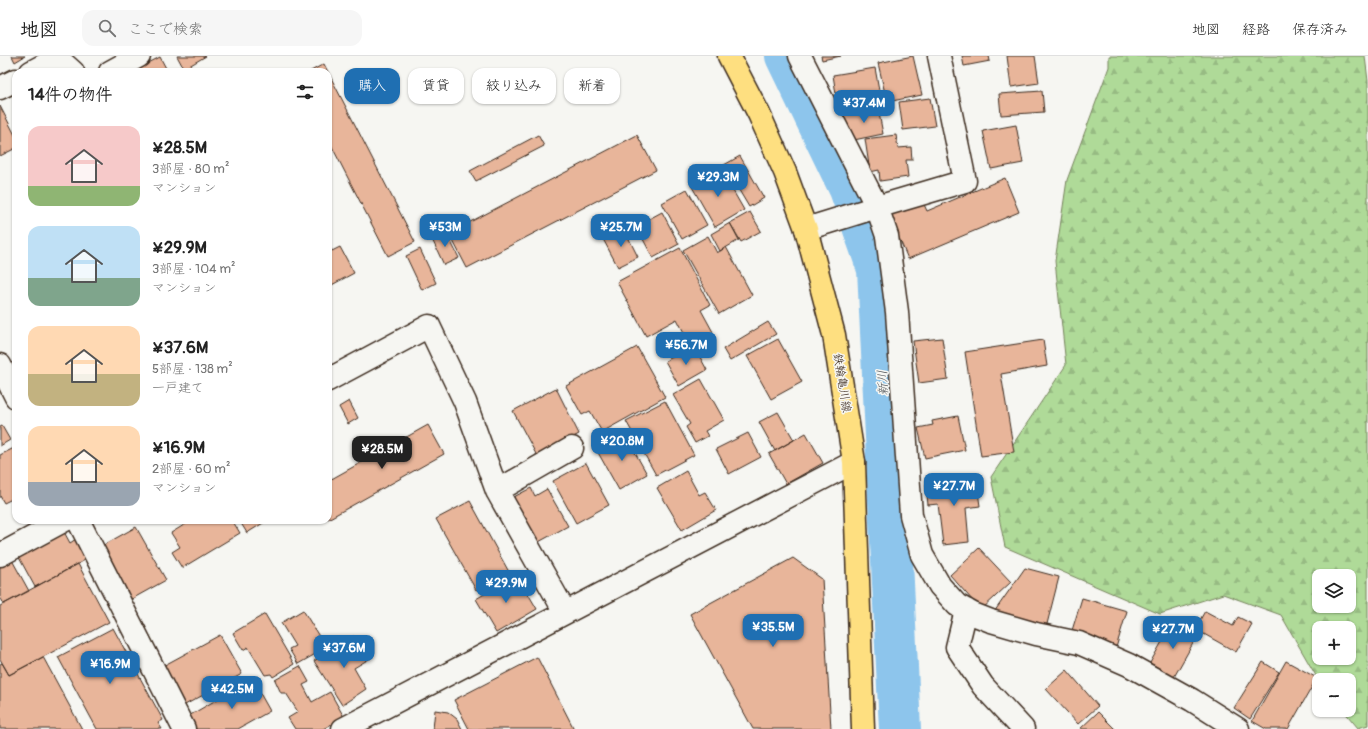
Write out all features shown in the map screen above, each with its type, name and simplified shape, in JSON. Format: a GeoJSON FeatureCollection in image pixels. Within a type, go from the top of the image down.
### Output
{"type":"FeatureCollection","features":[{"type":"Feature","properties":{"kind":"main road","name":"鉄輪亀川線"},"geometry":{"type":"LineString","coordinates":[[729,56],[759,114],[785,172],[806,229],[834,335],[854,462],[863,729]]}},
{"type":"Feature","properties":{"kind":"street"},"geometry":{"type":"LineString","coordinates":[[117,68],[139,56]]}},
{"type":"Feature","properties":{"kind":"street"},"geometry":{"type":"LineString","coordinates":[[800,56],[877,207],[887,236],[897,312],[911,516],[922,555],[940,586],[957,605],[991,621],[1036,634],[1079,642],[1129,665],[1173,689],[1238,729]]}},
{"type":"Feature","properties":{"kind":"street"},"geometry":{"type":"LineString","coordinates":[[806,229],[965,181],[939,56]]}},
{"type":"Feature","properties":{"kind":"street"},"geometry":{"type":"LineString","coordinates":[[38,68],[46,64],[63,63],[69,68]]}},
{"type":"Feature","properties":{"kind":"street"},"geometry":{"type":"LineString","coordinates":[[0,88],[12,82]]}},
{"type":"Feature","properties":{"kind":"street"},"geometry":{"type":"LineString","coordinates":[[332,378],[429,326],[465,402],[497,491],[565,612]]}},
{"type":"Feature","properties":{"kind":"street"},"geometry":{"type":"LineString","coordinates":[[0,365],[12,389]]}},
{"type":"Feature","properties":{"kind":"street"},"geometry":{"type":"LineString","coordinates":[[497,491],[572,448]]}},
{"type":"Feature","properties":{"kind":"street"},"geometry":{"type":"LineString","coordinates":[[343,729],[854,462]]}},
{"type":"Feature","properties":{"kind":"street"},"geometry":{"type":"LineString","coordinates":[[0,555],[58,524]]}},
{"type":"Feature","properties":{"kind":"street"},"geometry":{"type":"LineString","coordinates":[[80,524],[184,729]]}},
{"type":"Feature","properties":{"kind":"street"},"geometry":{"type":"LineString","coordinates":[[966,610],[957,647],[983,686],[1023,729]]}},
{"type":"Feature","properties":{"kind":"green space"},"geometry":{"type":"Polygon","coordinates":[[[1109,56],[1365,56],[1368,81],[1368,725],[1358,728],[1349,717],[1356,717],[1356,673],[1314,673],[1281,615],[1223,594],[1160,614],[1005,547],[991,477],[1066,365],[1055,261],[1067,180],[1109,67],[1109,56]]]}},
{"type":"Feature","properties":{"kind":"building"},"geometry":{"type":"Polygon","coordinates":[[[12,56],[25,56],[15,62],[12,56]]]}},
{"type":"Feature","properties":{"kind":"building"},"geometry":{"type":"Polygon","coordinates":[[[177,56],[206,56],[186,68],[183,68],[177,56]]]}},
{"type":"Feature","properties":{"kind":"building"},"geometry":{"type":"Polygon","coordinates":[[[821,56],[841,56],[822,60],[821,56]]]}},
{"type":"Feature","properties":{"kind":"building"},"geometry":{"type":"Polygon","coordinates":[[[913,56],[922,95],[887,102],[878,63],[913,56]]]}},
{"type":"Feature","properties":{"kind":"building"},"geometry":{"type":"Polygon","coordinates":[[[962,56],[989,56],[990,61],[964,66],[962,56]]]}},
{"type":"Feature","properties":{"kind":"building"},"geometry":{"type":"Polygon","coordinates":[[[1007,56],[1035,56],[1039,83],[1011,87],[1007,56]]]}},
{"type":"Feature","properties":{"kind":"building"},"geometry":{"type":"Polygon","coordinates":[[[160,57],[166,68],[139,68],[160,57]]]}},
{"type":"Feature","properties":{"kind":"building"},"geometry":{"type":"Polygon","coordinates":[[[324,64],[326,68],[316,68],[324,64]]]}},
{"type":"Feature","properties":{"kind":"building"},"geometry":{"type":"Polygon","coordinates":[[[875,68],[881,101],[838,107],[833,75],[875,68]]]}},
{"type":"Feature","properties":{"kind":"building"},"geometry":{"type":"Polygon","coordinates":[[[332,80],[344,104],[415,242],[388,256],[332,147],[332,80]]]}},
{"type":"Feature","properties":{"kind":"building"},"geometry":{"type":"Polygon","coordinates":[[[1042,91],[1044,112],[1001,115],[999,94],[1042,91]]]}},
{"type":"Feature","properties":{"kind":"building"},"geometry":{"type":"Polygon","coordinates":[[[930,98],[935,126],[903,130],[899,102],[930,98]]]}},
{"type":"Feature","properties":{"kind":"building"},"geometry":{"type":"Polygon","coordinates":[[[0,106],[12,129],[12,150],[0,156],[0,106]]]}},
{"type":"Feature","properties":{"kind":"building"},"geometry":{"type":"Polygon","coordinates":[[[878,108],[883,134],[849,141],[844,115],[878,108]]]}},
{"type":"Feature","properties":{"kind":"building"},"geometry":{"type":"Polygon","coordinates":[[[1016,125],[1023,163],[991,169],[983,131],[1016,125]]]}},
{"type":"Feature","properties":{"kind":"building"},"geometry":{"type":"Polygon","coordinates":[[[538,135],[544,146],[476,181],[470,171],[538,135]]]}},
{"type":"Feature","properties":{"kind":"building"},"geometry":{"type":"Polygon","coordinates":[[[637,135],[656,170],[467,268],[449,233],[637,135]]]}},
{"type":"Feature","properties":{"kind":"building"},"geometry":{"type":"Polygon","coordinates":[[[896,135],[898,148],[911,147],[912,160],[906,160],[908,177],[880,181],[879,170],[870,172],[865,139],[896,135]]]}},
{"type":"Feature","properties":{"kind":"building"},"geometry":{"type":"Polygon","coordinates":[[[740,156],[764,198],[749,207],[724,165],[740,156]]]}},
{"type":"Feature","properties":{"kind":"building"},"geometry":{"type":"Polygon","coordinates":[[[720,168],[744,210],[715,227],[691,185],[720,168]]]}},
{"type":"Feature","properties":{"kind":"building"},"geometry":{"type":"Polygon","coordinates":[[[1005,178],[1019,212],[908,259],[888,212],[921,198],[927,211],[1005,178]]]}},
{"type":"Feature","properties":{"kind":"building"},"geometry":{"type":"Polygon","coordinates":[[[687,189],[707,225],[682,239],[662,203],[687,189]]]}},
{"type":"Feature","properties":{"kind":"building"},"geometry":{"type":"Polygon","coordinates":[[[662,212],[679,244],[653,258],[636,226],[662,212]]]}},
{"type":"Feature","properties":{"kind":"building"},"geometry":{"type":"Polygon","coordinates":[[[750,212],[761,231],[741,242],[730,223],[750,212]]]}},
{"type":"Feature","properties":{"kind":"building"},"geometry":{"type":"Polygon","coordinates":[[[730,223],[739,240],[720,251],[711,234],[730,223]]]}},
{"type":"Feature","properties":{"kind":"building"},"geometry":{"type":"Polygon","coordinates":[[[624,229],[638,257],[618,267],[603,239],[624,229]]]}},
{"type":"Feature","properties":{"kind":"building"},"geometry":{"type":"Polygon","coordinates":[[[445,230],[459,258],[444,265],[431,237],[445,230]]]}},
{"type":"Feature","properties":{"kind":"building"},"geometry":{"type":"Polygon","coordinates":[[[708,236],[717,253],[726,247],[752,295],[719,314],[683,250],[708,236]]]}},
{"type":"Feature","properties":{"kind":"building"},"geometry":{"type":"Polygon","coordinates":[[[340,247],[354,273],[332,285],[332,251],[340,247]]]}},
{"type":"Feature","properties":{"kind":"building"},"geometry":{"type":"Polygon","coordinates":[[[680,248],[710,305],[701,310],[713,332],[690,344],[677,319],[646,336],[617,282],[680,248]]]}},
{"type":"Feature","properties":{"kind":"building"},"geometry":{"type":"Polygon","coordinates":[[[420,249],[436,283],[422,290],[406,256],[420,249]]]}},
{"type":"Feature","properties":{"kind":"building"},"geometry":{"type":"Polygon","coordinates":[[[768,322],[776,334],[730,361],[723,349],[768,322]]]}},
{"type":"Feature","properties":{"kind":"building"},"geometry":{"type":"Polygon","coordinates":[[[942,338],[948,379],[919,383],[913,341],[942,338]]]}},
{"type":"Feature","properties":{"kind":"building"},"geometry":{"type":"Polygon","coordinates":[[[778,339],[802,382],[771,399],[747,356],[778,339]]]}},
{"type":"Feature","properties":{"kind":"building"},"geometry":{"type":"Polygon","coordinates":[[[1043,340],[1047,366],[1001,374],[1014,452],[981,456],[965,352],[1043,340]]]}},
{"type":"Feature","properties":{"kind":"building"},"geometry":{"type":"Polygon","coordinates":[[[694,346],[707,370],[679,386],[665,361],[694,346]]]}},
{"type":"Feature","properties":{"kind":"building"},"geometry":{"type":"Polygon","coordinates":[[[637,347],[665,397],[602,432],[590,411],[582,415],[566,386],[637,347]]]}},
{"type":"Feature","properties":{"kind":"building"},"geometry":{"type":"Polygon","coordinates":[[[701,379],[724,420],[705,431],[708,436],[695,443],[686,427],[690,424],[673,395],[701,379]]]}},
{"type":"Feature","properties":{"kind":"building"},"geometry":{"type":"Polygon","coordinates":[[[556,388],[579,434],[537,456],[513,411],[556,388]]]}},
{"type":"Feature","properties":{"kind":"building"},"geometry":{"type":"Polygon","coordinates":[[[349,401],[358,418],[348,424],[339,407],[349,401]]]}},
{"type":"Feature","properties":{"kind":"building"},"geometry":{"type":"Polygon","coordinates":[[[665,401],[694,455],[656,475],[626,421],[665,401]]]}},
{"type":"Feature","properties":{"kind":"building"},"geometry":{"type":"Polygon","coordinates":[[[778,412],[794,440],[775,451],[759,422],[778,412]]]}},
{"type":"Feature","properties":{"kind":"building"},"geometry":{"type":"Polygon","coordinates":[[[958,416],[965,450],[925,458],[918,428],[933,425],[932,421],[958,416]]]}},
{"type":"Feature","properties":{"kind":"building"},"geometry":{"type":"Polygon","coordinates":[[[428,425],[444,454],[332,517],[332,479],[428,425]]]}},
{"type":"Feature","properties":{"kind":"building"},"geometry":{"type":"Polygon","coordinates":[[[2,426],[10,440],[0,446],[0,427],[2,426]]]}},
{"type":"Feature","properties":{"kind":"building"},"geometry":{"type":"Polygon","coordinates":[[[624,433],[647,474],[619,490],[596,449],[624,433]]]}},
{"type":"Feature","properties":{"kind":"building"},"geometry":{"type":"Polygon","coordinates":[[[748,433],[761,457],[729,474],[716,449],[748,433]]]}},
{"type":"Feature","properties":{"kind":"building"},"geometry":{"type":"Polygon","coordinates":[[[806,433],[823,463],[786,484],[769,454],[806,433]]]}},
{"type":"Feature","properties":{"kind":"building"},"geometry":{"type":"Polygon","coordinates":[[[12,449],[12,499],[4,503],[0,496],[0,455],[12,449]]]}},
{"type":"Feature","properties":{"kind":"building"},"geometry":{"type":"Polygon","coordinates":[[[586,463],[609,505],[576,523],[553,481],[586,463]]]}},
{"type":"Feature","properties":{"kind":"building"},"geometry":{"type":"Polygon","coordinates":[[[686,471],[699,495],[705,492],[716,510],[682,530],[657,488],[686,471]]]}},
{"type":"Feature","properties":{"kind":"building"},"geometry":{"type":"Polygon","coordinates":[[[976,478],[980,506],[966,508],[969,542],[943,545],[938,504],[928,505],[926,484],[976,478]]]}},
{"type":"Feature","properties":{"kind":"building"},"geometry":{"type":"Polygon","coordinates":[[[531,488],[535,496],[547,489],[568,526],[535,544],[510,499],[531,488]]]}},
{"type":"Feature","properties":{"kind":"building"},"geometry":{"type":"Polygon","coordinates":[[[470,501],[509,572],[476,590],[436,519],[470,501]]]}},
{"type":"Feature","properties":{"kind":"building"},"geometry":{"type":"Polygon","coordinates":[[[186,524],[234,524],[240,533],[182,568],[172,552],[180,547],[171,533],[186,524]]]}},
{"type":"Feature","properties":{"kind":"building"},"geometry":{"type":"Polygon","coordinates":[[[241,524],[262,524],[247,533],[241,524]]]}},
{"type":"Feature","properties":{"kind":"building"},"geometry":{"type":"Polygon","coordinates":[[[136,527],[166,580],[130,600],[100,547],[136,527]]]}},
{"type":"Feature","properties":{"kind":"building"},"geometry":{"type":"Polygon","coordinates":[[[63,530],[70,543],[76,539],[87,559],[35,587],[16,552],[63,530]]]}},
{"type":"Feature","properties":{"kind":"building"},"geometry":{"type":"Polygon","coordinates":[[[979,548],[1011,582],[981,610],[950,575],[979,548]]]}},
{"type":"Feature","properties":{"kind":"building"},"geometry":{"type":"Polygon","coordinates":[[[7,551],[29,591],[4,604],[0,597],[0,555],[7,551]]]}},
{"type":"Feature","properties":{"kind":"building"},"geometry":{"type":"Polygon","coordinates":[[[793,558],[822,579],[831,729],[753,729],[690,614],[793,558]]]}},
{"type":"Feature","properties":{"kind":"building"},"geometry":{"type":"Polygon","coordinates":[[[78,564],[109,622],[9,675],[0,659],[0,606],[78,564]]]}},
{"type":"Feature","properties":{"kind":"building"},"geometry":{"type":"Polygon","coordinates":[[[1025,568],[1059,577],[1046,628],[992,615],[1025,568]]]}},
{"type":"Feature","properties":{"kind":"building"},"geometry":{"type":"Polygon","coordinates":[[[517,575],[537,609],[496,633],[476,599],[517,575]]]}},
{"type":"Feature","properties":{"kind":"building"},"geometry":{"type":"Polygon","coordinates":[[[1082,598],[1127,611],[1115,651],[1070,637],[1082,598]]]}},
{"type":"Feature","properties":{"kind":"building"},"geometry":{"type":"Polygon","coordinates":[[[303,610],[326,648],[298,664],[289,649],[295,646],[281,623],[303,610]]]}},
{"type":"Feature","properties":{"kind":"building"},"geometry":{"type":"Polygon","coordinates":[[[1205,611],[1233,626],[1238,617],[1252,624],[1236,652],[1195,629],[1205,611]]]}},
{"type":"Feature","properties":{"kind":"building"},"geometry":{"type":"Polygon","coordinates":[[[265,614],[294,664],[273,677],[271,674],[265,675],[248,647],[243,650],[233,633],[265,614]]]}},
{"type":"Feature","properties":{"kind":"building"},"geometry":{"type":"Polygon","coordinates":[[[1172,624],[1196,638],[1174,677],[1150,663],[1172,624]]]}},
{"type":"Feature","properties":{"kind":"building"},"geometry":{"type":"Polygon","coordinates":[[[113,628],[163,720],[158,723],[162,729],[97,729],[58,657],[113,628]]]}},
{"type":"Feature","properties":{"kind":"building"},"geometry":{"type":"Polygon","coordinates":[[[220,635],[242,674],[183,706],[161,667],[220,635]]]}},
{"type":"Feature","properties":{"kind":"building"},"geometry":{"type":"Polygon","coordinates":[[[354,636],[369,659],[354,668],[366,689],[342,705],[314,661],[354,636]]]}},
{"type":"Feature","properties":{"kind":"building"},"geometry":{"type":"Polygon","coordinates":[[[43,657],[82,729],[0,729],[0,664],[2,663],[9,675],[43,657]]]}},
{"type":"Feature","properties":{"kind":"building"},"geometry":{"type":"Polygon","coordinates":[[[537,657],[574,729],[469,729],[454,700],[537,657]]]}},
{"type":"Feature","properties":{"kind":"building"},"geometry":{"type":"Polygon","coordinates":[[[1286,661],[1312,675],[1312,687],[1288,729],[1266,729],[1252,721],[1286,661]]]}},
{"type":"Feature","properties":{"kind":"building"},"geometry":{"type":"Polygon","coordinates":[[[1263,662],[1279,672],[1250,719],[1234,708],[1263,662]]]}},
{"type":"Feature","properties":{"kind":"building"},"geometry":{"type":"Polygon","coordinates":[[[300,666],[309,682],[303,685],[312,702],[330,692],[344,717],[323,729],[295,729],[288,718],[298,712],[286,693],[281,693],[275,680],[300,666]]]}},
{"type":"Feature","properties":{"kind":"building"},"geometry":{"type":"Polygon","coordinates":[[[1067,670],[1098,706],[1078,724],[1046,689],[1067,670]]]}},
{"type":"Feature","properties":{"kind":"building"},"geometry":{"type":"Polygon","coordinates":[[[252,679],[270,711],[238,729],[194,729],[187,717],[252,679]]]}},
{"type":"Feature","properties":{"kind":"building"},"geometry":{"type":"Polygon","coordinates":[[[435,710],[448,712],[457,719],[462,729],[433,729],[435,710]]]}},
{"type":"Feature","properties":{"kind":"building"},"geometry":{"type":"Polygon","coordinates":[[[1098,712],[1115,729],[1080,729],[1098,712]]]}},
{"type":"Feature","properties":{"kind":"waterway","name":"新川"},"geometry":{"type":"LineString","coordinates":[[786,56],[850,189],[878,269],[900,729]]}}]}
